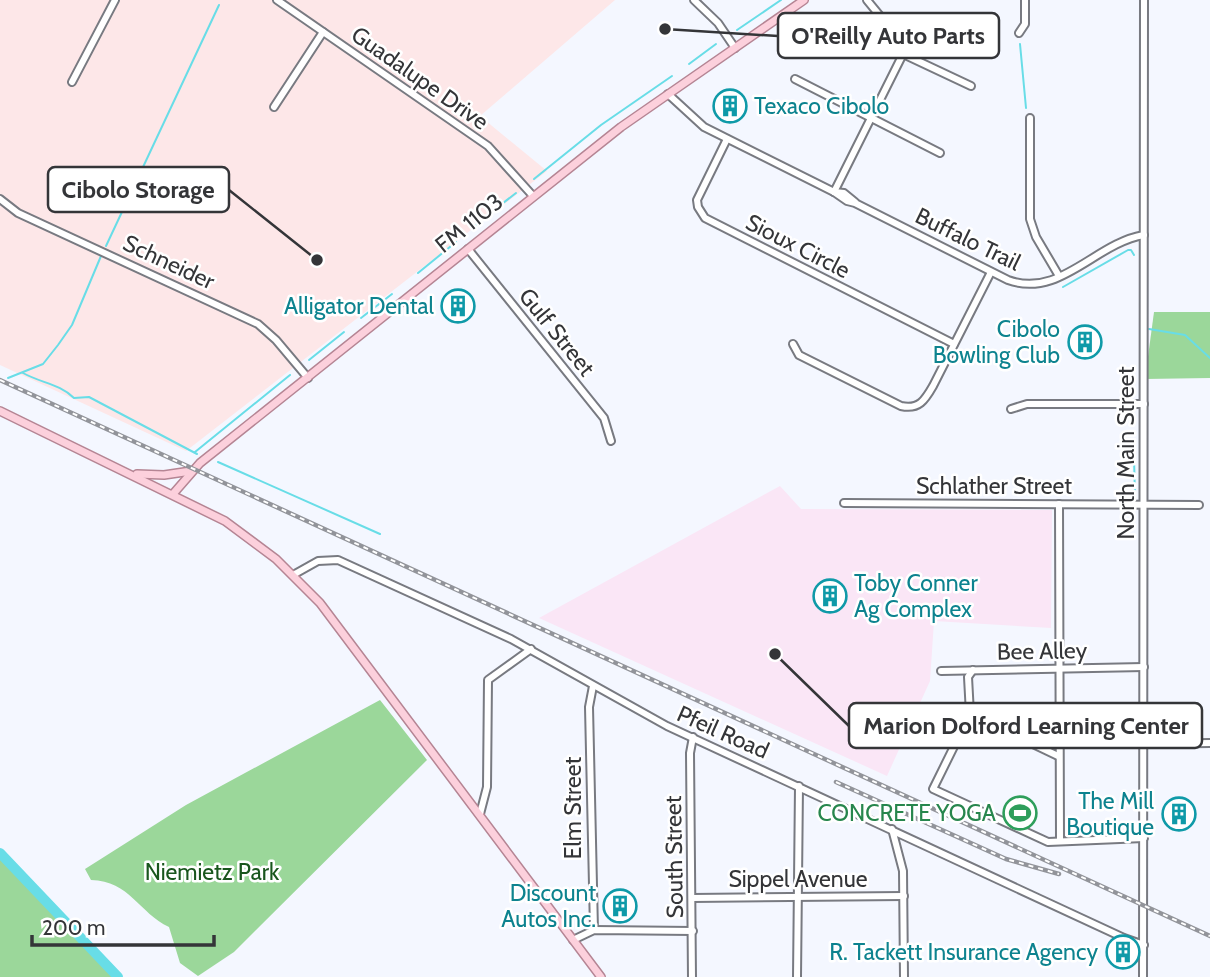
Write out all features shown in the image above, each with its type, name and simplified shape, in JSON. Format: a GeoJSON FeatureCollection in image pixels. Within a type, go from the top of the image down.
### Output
{"type":"FeatureCollection","features":[{"type":"Feature","properties":{"kind":"main road","name":"FM 1103"},"geometry":{"type":"LineString","coordinates":[[173,494],[191,471],[533,196],[668,94],[804,0]]}},
{"type":"Feature","properties":{"kind":"main road"},"geometry":{"type":"LineString","coordinates":[[0,411],[173,494],[240,531],[293,575],[320,603],[601,977]]}},
{"type":"Feature","properties":{"kind":"main road"},"geometry":{"type":"LineString","coordinates":[[128,472],[156,475],[191,471]]}},
{"type":"Feature","properties":{"kind":"street"},"geometry":{"type":"LineString","coordinates":[[72,82],[114,0]]}},
{"type":"Feature","properties":{"kind":"street","name":"Guadalupe Drive"},"geometry":{"type":"LineString","coordinates":[[277,0],[286,3],[323,32],[488,146],[533,196]]}},
{"type":"Feature","properties":{"kind":"street"},"geometry":{"type":"LineString","coordinates":[[694,0],[718,23],[735,48]]}},
{"type":"Feature","properties":{"kind":"street"},"geometry":{"type":"LineString","coordinates":[[834,192],[903,54],[903,44],[867,0]]}},
{"type":"Feature","properties":{"kind":"street"},"geometry":{"type":"LineString","coordinates":[[1018,33],[1025,24],[1025,0]]}},
{"type":"Feature","properties":{"kind":"street","name":"North Main Street"},"geometry":{"type":"LineString","coordinates":[[1143,977],[1144,0]]}},
{"type":"Feature","properties":{"kind":"street"},"geometry":{"type":"LineString","coordinates":[[274,107],[323,32]]}},
{"type":"Feature","properties":{"kind":"street"},"geometry":{"type":"LineString","coordinates":[[903,54],[971,86]]}},
{"type":"Feature","properties":{"kind":"street"},"geometry":{"type":"LineString","coordinates":[[795,79],[940,153]]}},
{"type":"Feature","properties":{"kind":"street","name":"Buffalo Trail"},"geometry":{"type":"LineString","coordinates":[[668,94],[696,121],[727,139],[992,272],[1031,286],[1059,276],[1125,240],[1143,235]]}},
{"type":"Feature","properties":{"kind":"street"},"geometry":{"type":"LineString","coordinates":[[1030,118],[1030,219],[1036,237],[1059,276]]}},
{"type":"Feature","properties":{"kind":"street","name":"Sioux Circle"},"geometry":{"type":"LineString","coordinates":[[727,139],[697,200],[699,211],[705,218],[954,344]]}},
{"type":"Feature","properties":{"kind":"street","name":"Schneider"},"geometry":{"type":"LineString","coordinates":[[0,199],[18,213],[258,324],[276,340],[308,378]]}},
{"type":"Feature","properties":{"kind":"street","name":"Gulf Street"},"geometry":{"type":"LineString","coordinates":[[467,248],[604,418],[611,441]]}},
{"type":"Feature","properties":{"kind":"street"},"geometry":{"type":"LineString","coordinates":[[793,344],[799,355],[906,407],[920,404],[927,396],[992,272]]}},
{"type":"Feature","properties":{"kind":"street"},"geometry":{"type":"LineString","coordinates":[[1011,409],[1027,404],[1144,404]]}},
{"type":"Feature","properties":{"kind":"street","name":"Schlather Street"},"geometry":{"type":"LineString","coordinates":[[844,503],[1199,505]]}},
{"type":"Feature","properties":{"kind":"street"},"geometry":{"type":"LineString","coordinates":[[1059,504],[1060,840]]}},
{"type":"Feature","properties":{"kind":"street","name":"Pfeil Road"},"geometry":{"type":"LineString","coordinates":[[293,575],[318,561],[338,560],[531,649],[593,686],[693,737],[1124,938],[1144,944]]}},
{"type":"Feature","properties":{"kind":"street"},"geometry":{"type":"LineString","coordinates":[[480,814],[487,787],[488,680],[531,649]]}},
{"type":"Feature","properties":{"kind":"street","name":"Bee Alley"},"geometry":{"type":"LineString","coordinates":[[941,671],[1144,667]]}},
{"type":"Feature","properties":{"kind":"street"},"geometry":{"type":"LineString","coordinates":[[974,670],[968,677],[970,714],[933,789],[1048,842],[1144,838]]}},
{"type":"Feature","properties":{"kind":"street","name":"Elm Street"},"geometry":{"type":"LineString","coordinates":[[593,686],[589,707],[594,930]]}},
{"type":"Feature","properties":{"kind":"street"},"geometry":{"type":"LineString","coordinates":[[970,714],[1058,756]]}},
{"type":"Feature","properties":{"kind":"street","name":"South Street"},"geometry":{"type":"LineString","coordinates":[[692,977],[690,753],[693,737]]}},
{"type":"Feature","properties":{"kind":"street"},"geometry":{"type":"LineString","coordinates":[[1144,744],[1210,743]]}},
{"type":"Feature","properties":{"kind":"street"},"geometry":{"type":"LineString","coordinates":[[797,977],[799,786]]}},
{"type":"Feature","properties":{"kind":"street"},"geometry":{"type":"LineString","coordinates":[[892,829],[903,871],[904,977]]}},
{"type":"Feature","properties":{"kind":"street","name":"Sippel Avenue"},"geometry":{"type":"LineString","coordinates":[[692,898],[904,896]]}},
{"type":"Feature","properties":{"kind":"street"},"geometry":{"type":"LineString","coordinates":[[573,940],[594,930],[693,931]]}},
{"type":"Feature","properties":{"kind":"shaded area"},"geometry":{"type":"Polygon","coordinates":[[[0,0],[615,0],[480,116],[547,171],[186,451],[0,365],[0,0]]]}},
{"type":"Feature","properties":{"kind":"shaded area"},"geometry":{"type":"Polygon","coordinates":[[[780,486],[801,509],[1052,510],[1051,628],[934,621],[930,681],[887,776],[539,618],[780,486]]]}},
{"type":"Feature","properties":{"kind":"green space"},"geometry":{"type":"Polygon","coordinates":[[[1154,312],[1210,312],[1210,378],[1145,379],[1154,312]]]}},
{"type":"Feature","properties":{"kind":"green space","name":"Niemietz Park"},"geometry":{"type":"Polygon","coordinates":[[[380,700],[427,760],[234,952],[198,976],[180,963],[169,927],[125,892],[104,882],[91,880],[85,869],[186,805],[380,700]]]}},
{"type":"Feature","properties":{"kind":"green space"},"geometry":{"type":"Polygon","coordinates":[[[0,853],[112,970],[118,977],[0,977],[0,853]]]}},
{"type":"Feature","properties":{"kind":"waterway"},"geometry":{"type":"LineString","coordinates":[[737,30],[781,0]]}},
{"type":"Feature","properties":{"kind":"waterway"},"geometry":{"type":"LineString","coordinates":[[106,246],[219,5]]}},
{"type":"Feature","properties":{"kind":"waterway"},"geometry":{"type":"LineString","coordinates":[[689,64],[716,44]]}},
{"type":"Feature","properties":{"kind":"waterway"},"geometry":{"type":"LineString","coordinates":[[1020,44],[1026,108]]}},
{"type":"Feature","properties":{"kind":"waterway"},"geometry":{"type":"LineString","coordinates":[[534,179],[601,125],[672,76]]}},
{"type":"Feature","properties":{"kind":"waterway"},"geometry":{"type":"LineString","coordinates":[[494,210],[516,193]]}},
{"type":"Feature","properties":{"kind":"waterway"},"geometry":{"type":"LineString","coordinates":[[472,228],[478,223]]}},
{"type":"Feature","properties":{"kind":"waterway"},"geometry":{"type":"LineString","coordinates":[[418,273],[456,242]]}},
{"type":"Feature","properties":{"kind":"waterway"},"geometry":{"type":"LineString","coordinates":[[1063,287],[1128,250],[1134,255]]}},
{"type":"Feature","properties":{"kind":"waterway"},"geometry":{"type":"LineString","coordinates":[[8,378],[43,364],[58,345],[72,325],[101,256]]}},
{"type":"Feature","properties":{"kind":"waterway"},"geometry":{"type":"LineString","coordinates":[[361,318],[392,294]]}},
{"type":"Feature","properties":{"kind":"waterway"},"geometry":{"type":"LineString","coordinates":[[1149,329],[1185,335],[1210,358]]}},
{"type":"Feature","properties":{"kind":"waterway"},"geometry":{"type":"LineString","coordinates":[[309,360],[344,332]]}},
{"type":"Feature","properties":{"kind":"waterway"},"geometry":{"type":"LineString","coordinates":[[23,373],[63,390],[74,398],[89,397],[197,454]]}},
{"type":"Feature","properties":{"kind":"waterway"},"geometry":{"type":"LineString","coordinates":[[195,452],[290,375]]}},
{"type":"Feature","properties":{"kind":"waterway"},"geometry":{"type":"LineString","coordinates":[[1134,458],[1135,496]]}},
{"type":"Feature","properties":{"kind":"waterway"},"geometry":{"type":"LineString","coordinates":[[218,462],[380,534]]}},
{"type":"Feature","properties":{"kind":"waterway"},"geometry":{"type":"LineString","coordinates":[[0,853],[118,977]]}},
{"type":"Feature","properties":{"kind":"railway"},"geometry":{"type":"LineString","coordinates":[[0,380],[1210,936]]}},
{"type":"Feature","properties":{"kind":"railway"},"geometry":{"type":"LineString","coordinates":[[836,782],[1006,859],[1059,874]]}},
{"type":"Feature","properties":{"kind":"place","name":"O'Reilly Auto Parts"},"geometry":{"type":"Point","coordinates":[665,29]}},
{"type":"Feature","properties":{"kind":"place","name":"Texaco Cibolo"},"geometry":{"type":"Point","coordinates":[730,106]}},
{"type":"Feature","properties":{"kind":"place","name":"Cibolo Storage"},"geometry":{"type":"Point","coordinates":[317,260]}},
{"type":"Feature","properties":{"kind":"place","name":"Alligator Dental"},"geometry":{"type":"Point","coordinates":[458,306]}},
{"type":"Feature","properties":{"kind":"place","name":"Cibolo Bowling Club"},"geometry":{"type":"Point","coordinates":[1085,342]}},
{"type":"Feature","properties":{"kind":"place","name":"Toby Conner Ag Complex"},"geometry":{"type":"Point","coordinates":[830,596]}},
{"type":"Feature","properties":{"kind":"place","name":"Marion Dolford Learning Center"},"geometry":{"type":"Point","coordinates":[775,654]}},
{"type":"Feature","properties":{"kind":"place","name":"CONCRETE YOGA"},"geometry":{"type":"Point","coordinates":[1020,813]}},
{"type":"Feature","properties":{"kind":"place","name":"The Mill Boutique"},"geometry":{"type":"Point","coordinates":[1179,814]}},
{"type":"Feature","properties":{"kind":"place","name":"Discount Autos Inc."},"geometry":{"type":"Point","coordinates":[620,906]}},
{"type":"Feature","properties":{"kind":"place","name":"R. Tackett Insurance Agency"},"geometry":{"type":"Point","coordinates":[1123,952]}}]}
